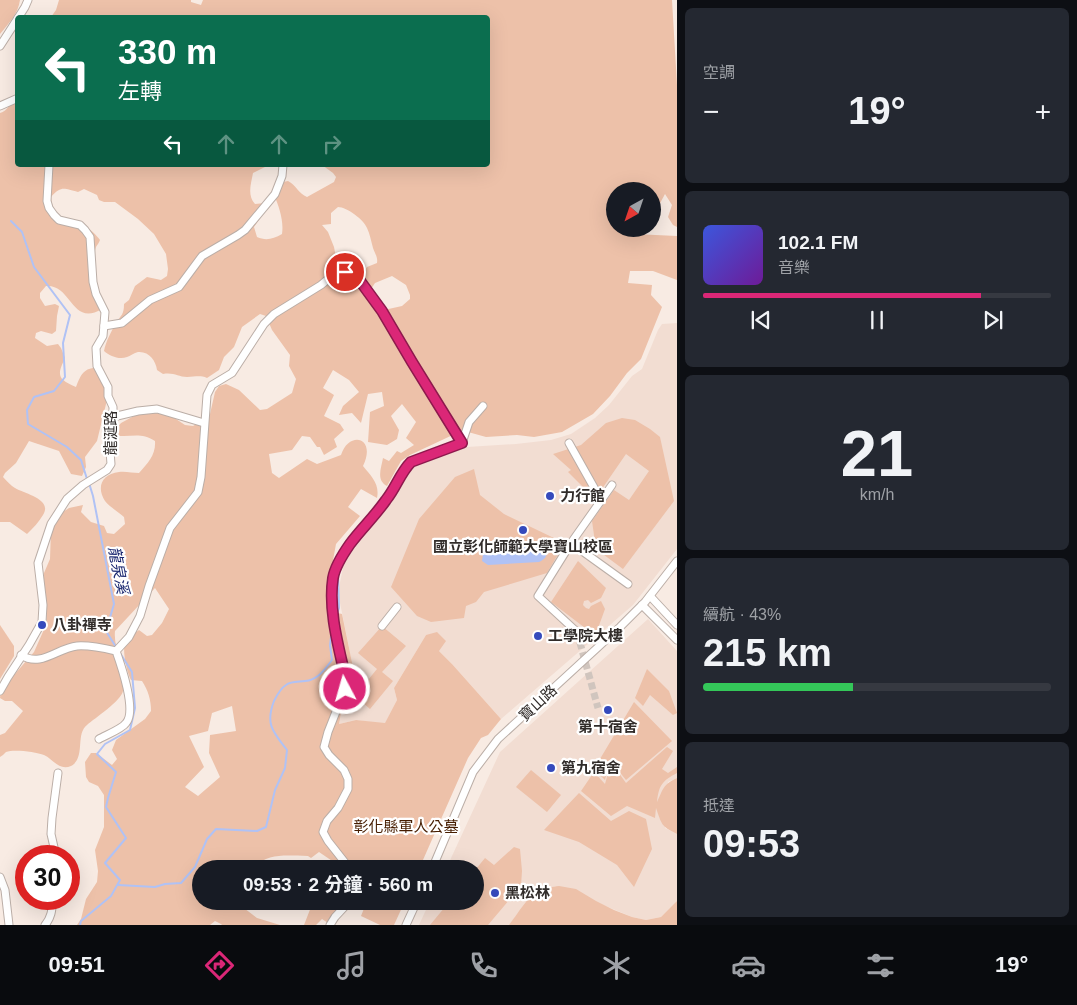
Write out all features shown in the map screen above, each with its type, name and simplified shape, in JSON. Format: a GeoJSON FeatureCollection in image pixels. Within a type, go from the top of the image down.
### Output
{"type":"FeatureCollection","features":[{"type":"Feature","properties":{"kind":"street"},"geometry":{"type":"LineString","coordinates":[[20,15],[28,0]]}},
{"type":"Feature","properties":{"kind":"street"},"geometry":{"type":"LineString","coordinates":[[0,46],[15,23]]}},
{"type":"Feature","properties":{"kind":"street"},"geometry":{"type":"LineString","coordinates":[[0,106],[15,99]]}},
{"type":"Feature","properties":{"kind":"street","name":"龍涎路"},"geometry":{"type":"LineString","coordinates":[[0,691],[42,622],[43,605],[38,563],[51,524],[68,499],[83,485],[107,470],[111,464],[109,440],[113,407],[108,396],[108,388],[97,366],[96,348],[103,336],[105,312],[96,294],[93,282],[90,237],[80,225],[59,220],[49,208],[49,167]]}},
{"type":"Feature","properties":{"kind":"street"},"geometry":{"type":"LineString","coordinates":[[104,326],[122,323],[150,300],[179,287],[202,256],[246,230],[275,194],[282,176],[283,167]]}},
{"type":"Feature","properties":{"kind":"street"},"geometry":{"type":"LineString","coordinates":[[116,651],[140,616],[170,528],[198,492],[201,477],[207,395],[212,385],[232,372],[264,324],[274,314],[321,285],[333,275],[345,272],[355,274],[382,311],[462,443]]}},
{"type":"Feature","properties":{"kind":"street"},"geometry":{"type":"LineString","coordinates":[[343,860],[323,832],[327,821],[338,808],[348,790],[348,779],[344,770],[324,747],[345,689],[346,680],[334,626],[333,577],[340,561],[351,544],[387,499],[405,468],[411,462],[462,443],[470,422],[483,406]]}},
{"type":"Feature","properties":{"kind":"street"},"geometry":{"type":"LineString","coordinates":[[113,417],[157,409],[204,423]]}},
{"type":"Feature","properties":{"kind":"street"},"geometry":{"type":"LineString","coordinates":[[569,443],[601,500]]}},
{"type":"Feature","properties":{"kind":"street"},"geometry":{"type":"LineString","coordinates":[[577,632],[538,596],[571,543],[612,485]]}},
{"type":"Feature","properties":{"kind":"street"},"geometry":{"type":"LineString","coordinates":[[571,543],[628,584]]}},
{"type":"Feature","properties":{"kind":"street","name":"寶山路"},"geometry":{"type":"LineString","coordinates":[[436,860],[473,772],[498,739],[613,634],[650,596],[677,561]]}},
{"type":"Feature","properties":{"kind":"street"},"geometry":{"type":"LineString","coordinates":[[650,596],[677,625]]}},
{"type":"Feature","properties":{"kind":"street"},"geometry":{"type":"LineString","coordinates":[[642,605],[677,640]]}},
{"type":"Feature","properties":{"kind":"street"},"geometry":{"type":"LineString","coordinates":[[382,626],[397,606]]}},
{"type":"Feature","properties":{"kind":"street"},"geometry":{"type":"LineString","coordinates":[[21,655],[34,659],[46,658],[76,646],[98,647],[116,651]]}},
{"type":"Feature","properties":{"kind":"street"},"geometry":{"type":"LineString","coordinates":[[99,739],[126,724],[129,718],[129,696],[116,651]]}},
{"type":"Feature","properties":{"kind":"street"},"geometry":{"type":"LineString","coordinates":[[54,845],[51,834],[58,773]]}},
{"type":"Feature","properties":{"kind":"street"},"geometry":{"type":"LineString","coordinates":[[0,877],[5,890],[9,925]]}},
{"type":"Feature","properties":{"kind":"street"},"geometry":{"type":"LineString","coordinates":[[45,925],[49,920],[52,910]]}},
{"type":"Feature","properties":{"kind":"street"},"geometry":{"type":"LineString","coordinates":[[330,925],[342,910]]}},
{"type":"Feature","properties":{"kind":"street"},"geometry":{"type":"LineString","coordinates":[[406,925],[413,910]]}},
{"type":"Feature","properties":{"kind":"shaded area","name":"國立彰化師範大學寶山校區"},"geometry":{"type":"Polygon","coordinates":[[[677,323],[677,549],[633,605],[501,719],[426,635],[394,688],[397,700],[385,724],[356,720],[339,724],[341,713],[353,683],[354,672],[338,593],[343,567],[349,555],[385,511],[408,471],[467,447],[551,440],[571,434],[595,418],[609,405],[632,376],[642,369],[662,324],[677,323]]]}},
{"type":"Feature","properties":{"kind":"shaded area"},"geometry":{"type":"Polygon","coordinates":[[[648,619],[677,651],[677,778],[668,782],[665,828],[677,834],[676,903],[661,917],[646,920],[632,917],[596,902],[545,888],[537,891],[531,897],[509,925],[419,925],[426,910],[484,910],[484,860],[450,860],[500,752],[648,619]]]}},
{"type":"Feature","properties":{"kind":"green space"},"geometry":{"type":"Polygon","coordinates":[[[0,0],[20,0],[15,14],[0,34],[0,0]]]}},
{"type":"Feature","properties":{"kind":"green space","name":"彰化縣軍人公墓"},"geometry":{"type":"Polygon","coordinates":[[[59,0],[191,0],[191,2],[201,5],[203,0],[672,0],[677,85],[677,227],[673,225],[668,217],[672,205],[665,194],[661,201],[661,182],[606,182],[606,238],[661,238],[661,235],[677,236],[677,280],[653,271],[630,271],[628,283],[652,285],[651,295],[662,307],[641,359],[593,414],[562,432],[534,437],[517,435],[486,437],[468,432],[457,433],[401,461],[387,486],[381,481],[380,477],[383,458],[389,461],[397,451],[401,453],[414,445],[406,438],[416,422],[402,404],[391,416],[399,430],[397,439],[387,445],[368,442],[370,412],[384,406],[382,392],[368,394],[361,423],[352,413],[339,415],[343,406],[359,392],[349,380],[333,370],[323,388],[334,395],[324,416],[340,424],[344,430],[334,439],[337,447],[324,455],[320,447],[317,447],[310,437],[302,436],[292,450],[269,454],[272,473],[279,478],[307,459],[317,464],[341,455],[345,447],[355,440],[360,440],[364,443],[367,449],[363,466],[374,481],[378,493],[377,498],[361,489],[348,507],[360,516],[336,544],[327,593],[333,612],[342,614],[354,672],[353,683],[341,713],[339,724],[356,720],[385,723],[397,700],[394,688],[426,635],[437,632],[446,641],[439,651],[501,719],[488,735],[481,738],[468,758],[423,860],[331,860],[319,852],[311,858],[308,856],[278,856],[264,860],[192,860],[192,910],[247,910],[257,918],[280,925],[222,925],[215,921],[210,925],[77,925],[81,919],[86,899],[97,882],[98,871],[95,850],[104,827],[104,795],[98,786],[89,782],[86,777],[85,762],[91,753],[96,753],[112,765],[117,759],[112,750],[116,740],[145,719],[151,711],[149,695],[142,681],[131,680],[129,677],[124,649],[128,637],[139,630],[147,636],[152,635],[162,623],[169,609],[155,588],[115,631],[119,673],[123,684],[123,691],[118,700],[83,729],[76,762],[71,766],[63,767],[44,755],[19,751],[6,752],[0,757],[0,735],[5,733],[23,711],[12,701],[5,701],[0,698],[1,690],[34,652],[46,625],[47,610],[43,588],[44,573],[50,559],[51,529],[57,516],[69,508],[83,505],[81,512],[91,522],[104,526],[107,533],[114,534],[125,524],[124,517],[105,501],[102,496],[101,486],[105,478],[113,473],[139,473],[153,455],[155,441],[143,436],[117,436],[112,434],[121,423],[134,416],[138,410],[167,413],[185,425],[193,426],[210,414],[215,392],[219,386],[226,384],[239,390],[260,410],[267,409],[292,393],[296,379],[289,366],[290,355],[272,330],[266,316],[260,314],[242,327],[234,347],[224,357],[219,370],[207,378],[163,374],[157,370],[151,357],[142,352],[118,358],[104,351],[116,323],[123,313],[124,304],[129,300],[135,286],[147,277],[161,280],[167,276],[166,254],[154,234],[115,202],[99,200],[97,195],[84,189],[78,192],[61,189],[51,197],[52,205],[56,212],[65,220],[89,229],[100,240],[96,247],[94,260],[102,309],[92,313],[84,313],[61,291],[55,287],[46,286],[40,293],[40,298],[45,306],[55,304],[59,306],[56,331],[52,334],[41,331],[36,333],[35,338],[47,346],[58,344],[65,358],[60,376],[76,387],[85,371],[95,368],[106,390],[107,400],[97,441],[85,457],[86,467],[82,476],[71,474],[59,451],[29,441],[16,463],[3,477],[14,487],[41,501],[45,509],[43,515],[27,534],[10,522],[0,522],[0,113],[15,100],[15,167],[265,167],[253,173],[250,193],[255,204],[265,203],[268,207],[254,227],[257,237],[270,239],[282,234],[281,214],[274,195],[283,182],[288,181],[307,197],[334,182],[336,177],[325,167],[490,167],[490,15],[52,15],[59,0]],[[338,207],[331,213],[331,224],[322,225],[328,232],[334,247],[339,273],[346,281],[352,282],[353,286],[367,267],[377,263],[377,259],[365,225],[350,212],[338,207]],[[392,276],[375,283],[371,289],[376,297],[373,302],[384,310],[402,306],[410,299],[406,285],[392,276]],[[232,706],[212,713],[208,731],[189,736],[204,767],[185,787],[198,796],[220,777],[209,753],[210,735],[236,731],[232,706]]]}},
{"type":"Feature","properties":{"kind":"green space"},"geometry":{"type":"Polygon","coordinates":[[[622,418],[635,420],[660,437],[674,501],[623,569],[596,549],[592,521],[614,490],[629,500],[649,471],[626,454],[595,499],[568,472],[571,470],[553,454],[581,445],[606,423],[622,418]]]}},
{"type":"Feature","properties":{"kind":"green space"},"geometry":{"type":"Polygon","coordinates":[[[474,469],[480,495],[504,514],[556,539],[560,551],[547,573],[484,592],[476,602],[466,606],[464,618],[431,622],[417,616],[391,587],[419,519],[455,477],[474,469]]]}},
{"type":"Feature","properties":{"kind":"green space"},"geometry":{"type":"Polygon","coordinates":[[[578,561],[606,588],[601,598],[591,603],[588,600],[584,601],[583,605],[589,609],[601,601],[605,609],[597,631],[593,634],[551,602],[578,561]]]}},
{"type":"Feature","properties":{"kind":"green space"},"geometry":{"type":"Polygon","coordinates":[[[0,625],[14,646],[14,656],[0,679],[0,625]]]}},
{"type":"Feature","properties":{"kind":"green space"},"geometry":{"type":"Polygon","coordinates":[[[382,626],[406,646],[382,672],[393,681],[370,709],[355,696],[377,669],[358,653],[382,626]]]}},
{"type":"Feature","properties":{"kind":"green space"},"geometry":{"type":"Polygon","coordinates":[[[647,669],[669,691],[677,713],[673,715],[650,695],[643,706],[635,698],[647,669]]]}},
{"type":"Feature","properties":{"kind":"green space"},"geometry":{"type":"Polygon","coordinates":[[[634,702],[672,741],[626,780],[610,760],[605,780],[594,769],[634,702]]]}},
{"type":"Feature","properties":{"kind":"green space"},"geometry":{"type":"Polygon","coordinates":[[[667,747],[673,751],[662,769],[668,773],[677,767],[677,773],[662,784],[657,802],[666,786],[677,778],[677,834],[663,824],[656,808],[655,818],[627,806],[611,816],[581,791],[594,772],[605,784],[611,762],[626,783],[667,747]]]}},
{"type":"Feature","properties":{"kind":"green space"},"geometry":{"type":"Polygon","coordinates":[[[531,770],[561,795],[547,812],[516,787],[531,770]]]}},
{"type":"Feature","properties":{"kind":"green space"},"geometry":{"type":"Polygon","coordinates":[[[579,793],[611,821],[629,811],[646,819],[652,849],[634,887],[617,865],[579,842],[544,830],[579,793]]]}},
{"type":"Feature","properties":{"kind":"green space","name":"黑松林"},"geometry":{"type":"Polygon","coordinates":[[[514,847],[520,849],[521,886],[488,925],[430,925],[442,910],[484,910],[483,860],[485,858],[494,865],[514,847]]]}},
{"type":"Feature","properties":{"kind":"green space"},"geometry":{"type":"Polygon","coordinates":[[[559,886],[576,889],[614,910],[646,920],[661,917],[677,901],[677,925],[509,925],[535,893],[544,888],[559,886]]]}},
{"type":"Feature","properties":{"kind":"green space"},"geometry":{"type":"Polygon","coordinates":[[[310,910],[337,910],[328,923],[322,919],[316,925],[304,925],[310,910]]]}},
{"type":"Feature","properties":{"kind":"green space"},"geometry":{"type":"Polygon","coordinates":[[[363,910],[401,910],[394,925],[380,925],[361,916],[363,910]]]}},
{"type":"Feature","properties":{"kind":"water"},"geometry":{"type":"Polygon","coordinates":[[[544,547],[547,552],[545,558],[539,562],[488,565],[482,561],[486,549],[544,547]]]}},
{"type":"Feature","properties":{"kind":"waterway","name":"龍泉溪"},"geometry":{"type":"LineString","coordinates":[[11,221],[22,232],[34,267],[70,315],[63,343],[65,377],[54,391],[34,397],[27,410],[28,424],[67,447],[81,460],[87,479]]}},
{"type":"Feature","properties":{"kind":"waterway","name":"龍泉溪"},"geometry":{"type":"LineString","coordinates":[[89,483],[114,604],[106,631],[116,647]]}},
{"type":"Feature","properties":{"kind":"waterway"},"geometry":{"type":"LineString","coordinates":[[352,547],[360,537]]}},
{"type":"Feature","properties":{"kind":"waterway"},"geometry":{"type":"LineString","coordinates":[[336,615],[339,608],[338,575],[342,563]]}},
{"type":"Feature","properties":{"kind":"waterway"},"geometry":{"type":"LineString","coordinates":[[118,885],[155,887],[181,883],[195,867],[207,839],[216,829],[257,831],[266,827],[275,790],[285,768],[287,750],[274,733],[270,722],[271,709],[274,701],[286,685],[314,679],[327,667],[332,660],[330,645],[332,629]]}},
{"type":"Feature","properties":{"kind":"waterway","name":"龍泉溪"},"geometry":{"type":"LineString","coordinates":[[80,925],[81,921],[111,896],[120,880],[105,863],[126,838],[106,807],[116,772],[97,754],[105,744],[130,730],[135,708],[132,672],[120,653]]}},
{"type":"Feature","properties":{"kind":"tunnel"},"geometry":{"type":"LineString","coordinates":[[577,632],[598,708]]}},
{"type":"Feature","properties":{"kind":"place","name":"力行館"},"geometry":{"type":"Point","coordinates":[550,496]}},
{"type":"Feature","properties":{"kind":"place","name":"國立彰化師範大學寶山校區"},"geometry":{"type":"Point","coordinates":[523,530]}},
{"type":"Feature","properties":{"kind":"place","name":"八卦禪寺"},"geometry":{"type":"Point","coordinates":[42,625]}},
{"type":"Feature","properties":{"kind":"place","name":"工學院大樓"},"geometry":{"type":"Point","coordinates":[538,636]}},
{"type":"Feature","properties":{"kind":"place","name":"第十宿舍"},"geometry":{"type":"Point","coordinates":[608,710]}},
{"type":"Feature","properties":{"kind":"place","name":"第九宿舍"},"geometry":{"type":"Point","coordinates":[551,768]}},
{"type":"Feature","properties":{"kind":"place","name":"黑松林"},"geometry":{"type":"Point","coordinates":[495,893]}},
{"type":"Feature","properties":{"kind":"route"},"geometry":{"type":"LineString","coordinates":[[345,272],[355,274],[382,311],[462,443],[411,462],[405,468],[387,499],[351,544],[340,561],[333,577],[332,597],[334,626],[346,680],[345,689]]}}]}
